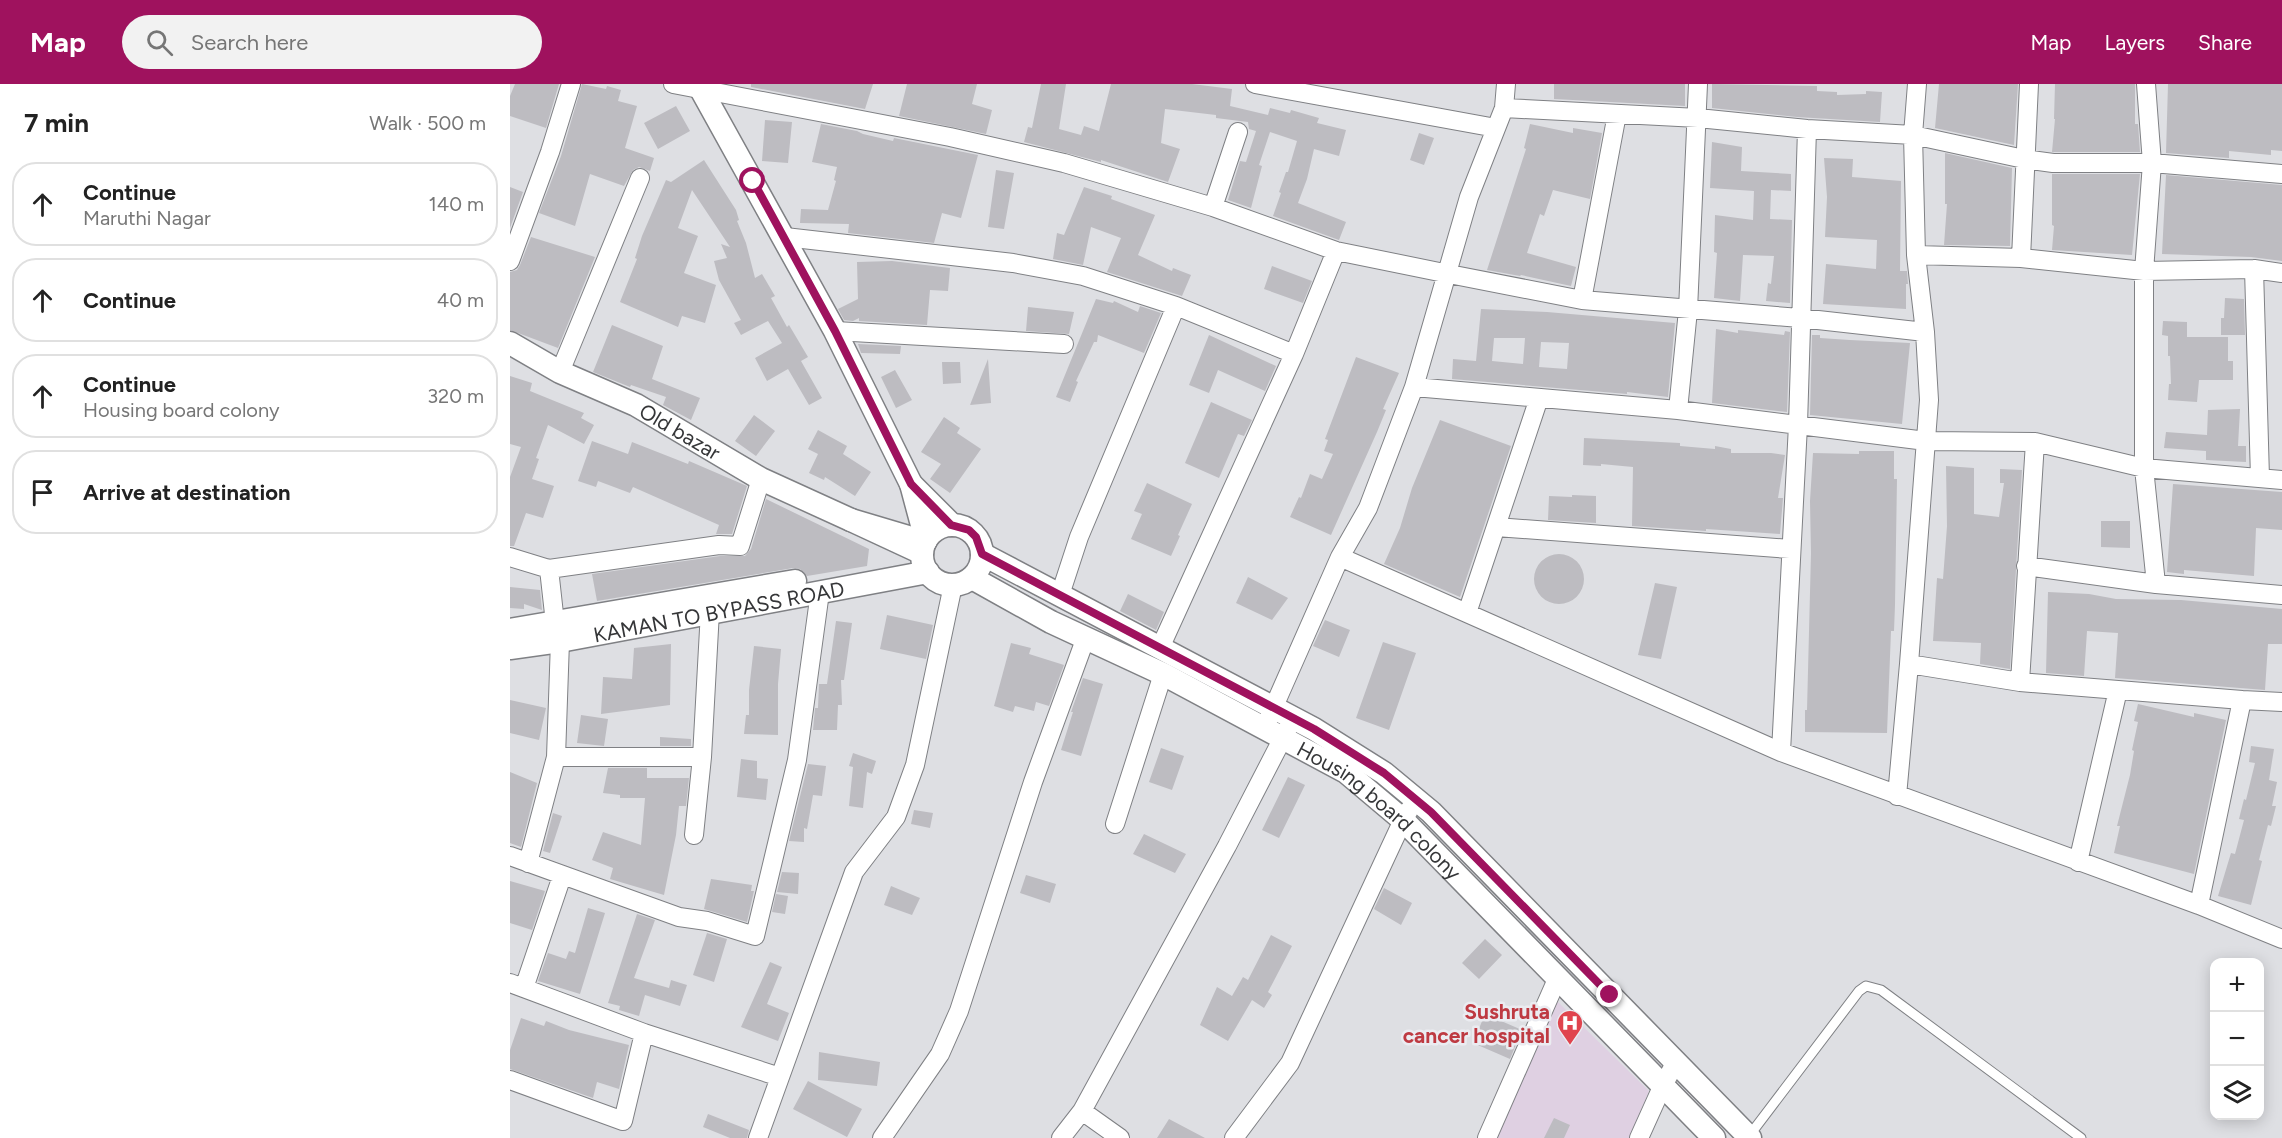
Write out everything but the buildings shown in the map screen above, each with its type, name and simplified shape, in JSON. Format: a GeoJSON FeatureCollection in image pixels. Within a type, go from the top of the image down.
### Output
{"type":"FeatureCollection","features":[{"type":"Feature","properties":{"kind":"street"},"geometry":{"type":"LineString","coordinates":[[510,261],[550,152],[571,84]]}},
{"type":"Feature","properties":{"kind":"street"},"geometry":{"type":"LineString","coordinates":[[673,84],[699,86],[950,137],[1064,163],[1213,207],[1336,251],[1449,274],[1582,300],[1800,318],[1925,332]]}},
{"type":"Feature","properties":{"kind":"street"},"geometry":{"type":"LineString","coordinates":[[1255,84],[1496,128]]}},
{"type":"Feature","properties":{"kind":"street"},"geometry":{"type":"LineString","coordinates":[[1061,1138],[1082,1111],[1227,846],[1279,722],[1340,557],[1368,508],[1414,387],[1449,274],[1469,197],[1504,108],[1506,84]]}},
{"type":"Feature","properties":{"kind":"street"},"geometry":{"type":"LineString","coordinates":[[1678,410],[1688,310],[1698,84]]}},
{"type":"Feature","properties":{"kind":"street"},"geometry":{"type":"LineString","coordinates":[[1897,796],[1929,399],[1925,332],[1916,255],[1912,135],[1917,84]]}},
{"type":"Feature","properties":{"kind":"street"},"geometry":{"type":"LineString","coordinates":[[2021,258],[2029,84]]}},
{"type":"Feature","properties":{"kind":"street"},"geometry":{"type":"LineString","coordinates":[[2146,84],[2152,164],[2144,271],[2144,468],[2156,584]]}},
{"type":"Feature","properties":{"kind":"street"},"geometry":{"type":"LineString","coordinates":[[699,86],[785,237],[835,331],[911,484],[925,554],[934,579],[962,582],[978,572],[982,554],[976,537],[969,530],[951,525],[911,484]]}},
{"type":"Feature","properties":{"kind":"street"},"geometry":{"type":"LineString","coordinates":[[1504,108],[1698,118],[1807,129],[1912,135],[2024,159],[2054,163],[2152,164],[2282,174]]}},
{"type":"Feature","properties":{"kind":"street"},"geometry":{"type":"LineString","coordinates":[[1582,300],[1617,114]]}},
{"type":"Feature","properties":{"kind":"street"},"geometry":{"type":"LineString","coordinates":[[1781,752],[1798,425],[1807,129]]}},
{"type":"Feature","properties":{"kind":"street"},"geometry":{"type":"LineString","coordinates":[[1213,207],[1239,132]]}},
{"type":"Feature","properties":{"kind":"street"},"geometry":{"type":"LineString","coordinates":[[560,372],[640,178]]}},
{"type":"Feature","properties":{"kind":"street"},"geometry":{"type":"LineString","coordinates":[[785,237],[1013,263],[1083,276],[1176,306],[1294,354]]}},
{"type":"Feature","properties":{"kind":"street"},"geometry":{"type":"LineString","coordinates":[[1160,648],[1294,354],[1336,251]]}},
{"type":"Feature","properties":{"kind":"street"},"geometry":{"type":"LineString","coordinates":[[1916,255],[2021,258],[2144,271],[2254,269],[2282,273]]}},
{"type":"Feature","properties":{"kind":"street"},"geometry":{"type":"LineString","coordinates":[[2254,269],[2260,478]]}},
{"type":"Feature","properties":{"kind":"street"},"geometry":{"type":"LineString","coordinates":[[1060,595],[1079,537],[1176,306]]}},
{"type":"Feature","properties":{"kind":"street"},"geometry":{"type":"LineString","coordinates":[[835,331],[1064,344]]}},
{"type":"Feature","properties":{"kind":"street","name":"Old bazar"},"geometry":{"type":"LineString","coordinates":[[510,343],[560,372],[636,405],[761,479],[925,554]]}},
{"type":"Feature","properties":{"kind":"street"},"geometry":{"type":"LineString","coordinates":[[1414,387],[1678,410],[1926,441],[2035,442],[2144,468],[2282,480]]}},
{"type":"Feature","properties":{"kind":"street"},"geometry":{"type":"LineString","coordinates":[[1467,613],[1539,398]]}},
{"type":"Feature","properties":{"kind":"street"},"geometry":{"type":"LineString","coordinates":[[2020,682],[2035,442]]}},
{"type":"Feature","properties":{"kind":"street"},"geometry":{"type":"LineString","coordinates":[[510,557],[549,569],[719,545],[740,546],[761,479]]}},
{"type":"Feature","properties":{"kind":"street"},"geometry":{"type":"LineString","coordinates":[[925,554],[933,532],[951,525]]}},
{"type":"Feature","properties":{"kind":"street"},"geometry":{"type":"LineString","coordinates":[[1496,527],[1790,549]]}},
{"type":"Feature","properties":{"kind":"street","name":"KAMAN TO BYPASS ROAD"},"geometry":{"type":"LineString","coordinates":[[510,630],[557,632],[711,612],[820,592],[925,554]]}},
{"type":"Feature","properties":{"kind":"street","name":"KAMAN TO BYPASS ROAD"},"geometry":{"type":"LineString","coordinates":[[510,648],[557,632],[743,589],[925,554]]}},
{"type":"Feature","properties":{"kind":"street","name":"Housing board colony"},"geometry":{"type":"LineString","coordinates":[[982,554],[1160,648],[1279,722],[1346,772],[1403,820],[1714,1138]]}},
{"type":"Feature","properties":{"kind":"street"},"geometry":{"type":"LineString","coordinates":[[1340,557],[1781,752],[2199,905],[2282,939]]}},
{"type":"Feature","properties":{"kind":"street"},"geometry":{"type":"LineString","coordinates":[[2026,566],[2156,584],[2282,595]]}},
{"type":"Feature","properties":{"kind":"street"},"geometry":{"type":"LineString","coordinates":[[528,864],[556,757],[557,632],[549,569]]}},
{"type":"Feature","properties":{"kind":"street"},"geometry":{"type":"LineString","coordinates":[[758,1138],[854,872],[896,817],[915,765],[962,582]]}},
{"type":"Feature","properties":{"kind":"street","name":"Housing board colony"},"geometry":{"type":"LineString","coordinates":[[962,582],[1163,674],[1279,722],[1384,773],[1431,812],[1750,1137]]}},
{"type":"Feature","properties":{"kind":"street"},"geometry":{"type":"LineString","coordinates":[[510,856],[679,917],[707,921],[755,936],[797,760],[820,592]]}},
{"type":"Feature","properties":{"kind":"street"},"geometry":{"type":"LineString","coordinates":[[694,835],[702,757],[711,612]]}},
{"type":"Feature","properties":{"kind":"street"},"geometry":{"type":"LineString","coordinates":[[882,1138],[940,1054],[959,1011],[1033,782],[1086,637]]}},
{"type":"Feature","properties":{"kind":"street"},"geometry":{"type":"LineString","coordinates":[[1909,664],[2020,682],[2282,702]]}},
{"type":"Feature","properties":{"kind":"street"},"geometry":{"type":"LineString","coordinates":[[1115,824],[1163,674]]}},
{"type":"Feature","properties":{"kind":"street"},"geometry":{"type":"LineString","coordinates":[[2078,862],[2118,690]]}},
{"type":"Feature","properties":{"kind":"street"},"geometry":{"type":"LineString","coordinates":[[2199,905],[2242,700]]}},
{"type":"Feature","properties":{"kind":"street"},"geometry":{"type":"LineString","coordinates":[[556,757],[702,757]]}},
{"type":"Feature","properties":{"kind":"street"},"geometry":{"type":"LineString","coordinates":[[1234,1138],[1290,1063],[1403,820],[1416,799]]}},
{"type":"Feature","properties":{"kind":"street"},"geometry":{"type":"LineString","coordinates":[[562,876],[517,985],[644,1033],[780,1077]]}},
{"type":"Feature","properties":{"kind":"street"},"geometry":{"type":"LineString","coordinates":[[1487,1138],[1558,977]]}},
{"type":"Feature","properties":{"kind":"street"},"geometry":{"type":"LineString","coordinates":[[510,1080],[623,1121],[644,1033]]}},
{"type":"Feature","properties":{"kind":"street"},"geometry":{"type":"LineString","coordinates":[[1640,1138],[1662,1087],[1676,1062]]}},
{"type":"Feature","properties":{"kind":"street"},"geometry":{"type":"LineString","coordinates":[[1082,1111],[1120,1138]]}},
{"type":"Feature","properties":{"kind":"lane"},"geometry":{"type":"LineString","coordinates":[[1750,1137],[1859,991],[1866,986],[1881,990],[2081,1138]]}},
{"type":"Feature","properties":{"kind":"shaded area","name":"Sushruta cancer hospital"},"geometry":{"type":"Polygon","coordinates":[[[1557,1001],[1649,1091],[1629,1138],[1497,1138],[1557,1001]]]}},
{"type":"Feature","properties":{"kind":"place","name":"Sushruta cancer hospital"},"geometry":{"type":"Point","coordinates":[1570,1046]}},
{"type":"Feature","properties":{"kind":"route"},"geometry":{"type":"LineString","coordinates":[[753,181],[835,331],[911,484],[951,525],[969,530],[981,545],[982,554],[1314,729],[1384,773],[1431,812],[1610,995]]}}]}
